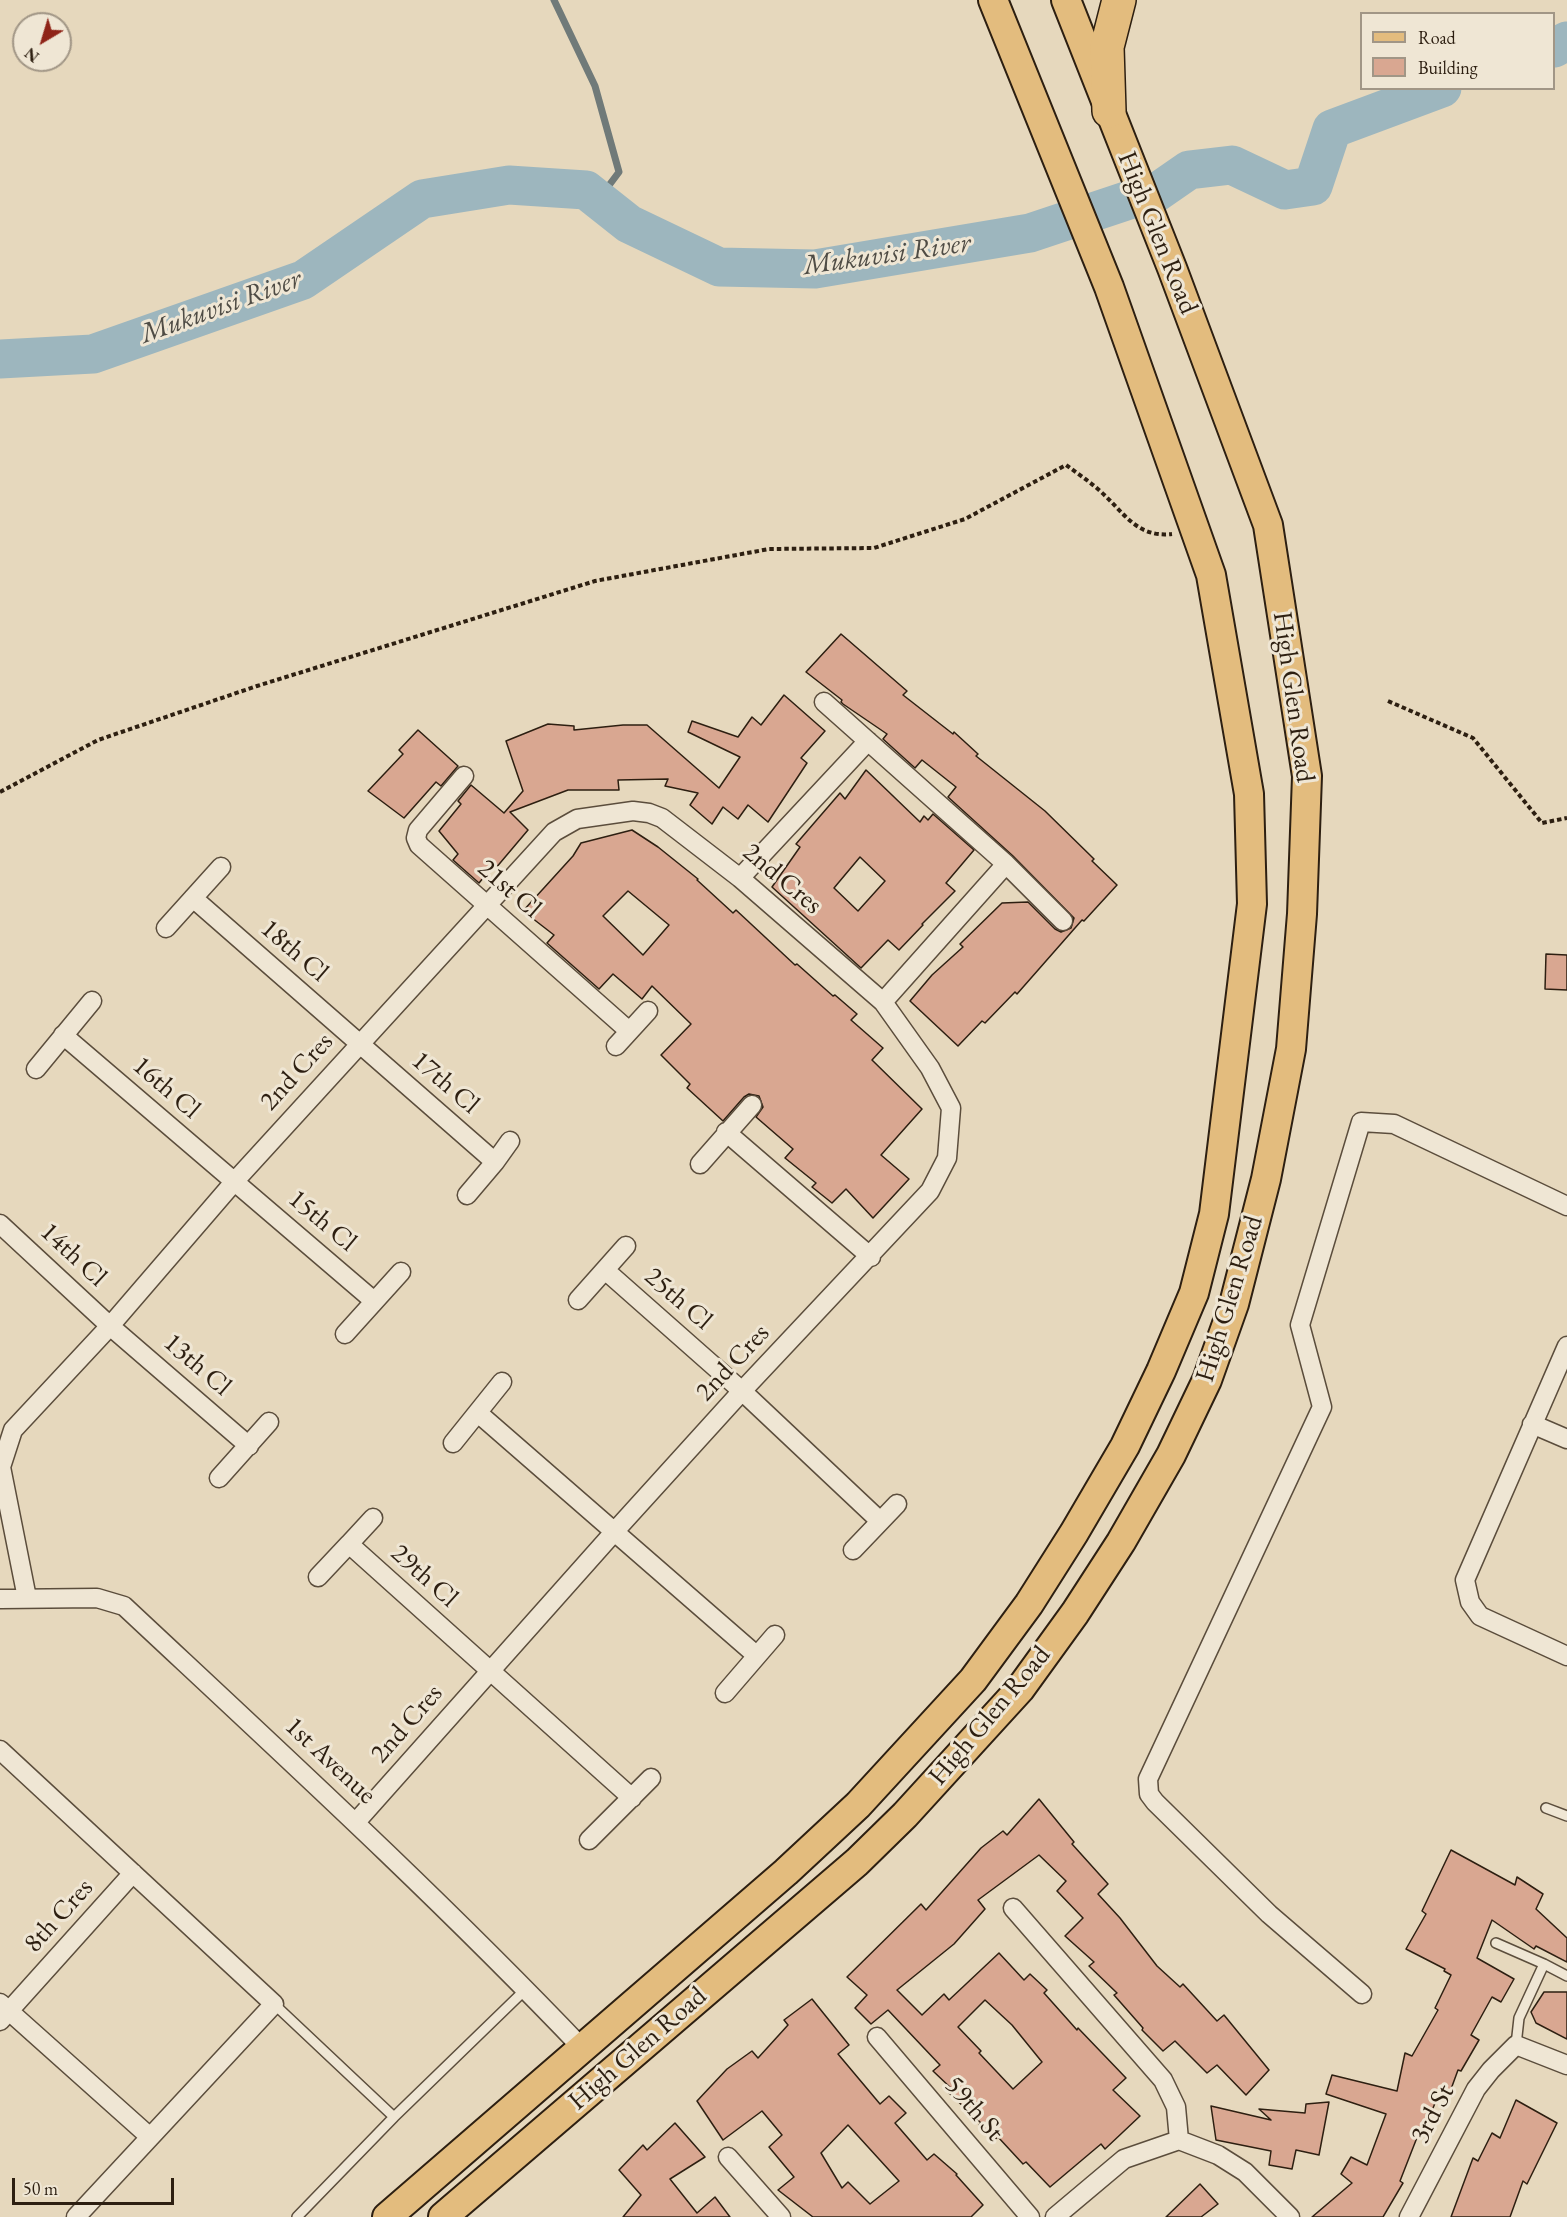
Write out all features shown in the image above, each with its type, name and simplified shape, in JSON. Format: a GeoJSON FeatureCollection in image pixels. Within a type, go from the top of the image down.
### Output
{"type":"FeatureCollection","features":[{"type":"Feature","properties":{"kind":"highway"},"geometry":{"type":"LineString","coordinates":[[1109,111],[1107,47],[1119,0]]}},
{"type":"Feature","properties":{"kind":"main road","name":"High Glen Road"},"geometry":{"type":"LineString","coordinates":[[387,2217],[786,1872],[858,1805],[973,1680],[1029,1604],[1125,1446],[1161,1371],[1194,1293],[1214,1214],[1252,904],[1249,794],[1211,575],[1109,287],[993,0]]}},
{"type":"Feature","properties":{"kind":"main road","name":"High Glen Road"},"geometry":{"type":"LineString","coordinates":[[443,2217],[857,1862],[905,1815],[1020,1689],[1075,1613],[1171,1455],[1208,1380],[1234,1304],[1266,1179],[1291,1049],[1302,914],[1307,776],[1268,525],[1172,268],[1066,0]]}},
{"type":"Feature","properties":{"kind":"street"},"geometry":{"type":"LineString","coordinates":[[824,702],[1006,864],[1063,921]]}},
{"type":"Feature","properties":{"kind":"street"},"geometry":{"type":"LineString","coordinates":[[740,878],[868,741]]}},
{"type":"Feature","properties":{"kind":"street","name":"21st Cl"},"geometry":{"type":"LineString","coordinates":[[464,776],[418,830],[416,838],[419,845],[629,1031]]}},
{"type":"Feature","properties":{"kind":"street","name":"2nd Cres"},"geometry":{"type":"LineString","coordinates":[[27,1598],[0,1467],[13,1430],[110,1326],[234,1182],[554,832],[577,819],[633,812],[649,813],[662,818],[740,878],[883,1002],[930,1068],[951,1108],[947,1158],[930,1191],[871,1257],[742,1391],[356,1822]]}},
{"type":"Feature","properties":{"kind":"street"},"geometry":{"type":"LineString","coordinates":[[883,1002],[1006,864]]}},
{"type":"Feature","properties":{"kind":"street"},"geometry":{"type":"LineString","coordinates":[[166,928],[220,867]]}},
{"type":"Feature","properties":{"kind":"street","name":"18th Cl"},"geometry":{"type":"LineString","coordinates":[[193,898],[359,1044]]}},
{"type":"Feature","properties":{"kind":"street"},"geometry":{"type":"LineString","coordinates":[[36,1069],[92,1001]]}},
{"type":"Feature","properties":{"kind":"street"},"geometry":{"type":"LineString","coordinates":[[616,1046],[648,1011]]}},
{"type":"Feature","properties":{"kind":"street","name":"16th Cl"},"geometry":{"type":"LineString","coordinates":[[63,1035],[234,1182]]}},
{"type":"Feature","properties":{"kind":"street","name":"17th Cl"},"geometry":{"type":"LineString","coordinates":[[359,1044],[495,1162]]}},
{"type":"Feature","properties":{"kind":"street"},"geometry":{"type":"LineString","coordinates":[[699,1164],[752,1105]]}},
{"type":"Feature","properties":{"kind":"street"},"geometry":{"type":"LineString","coordinates":[[1362,1994],[1269,1914],[1155,1802],[1149,1794],[1148,1779],[1322,1407],[1300,1325],[1361,1122],[1394,1124],[1567,1206]]}},
{"type":"Feature","properties":{"kind":"street"},"geometry":{"type":"LineString","coordinates":[[726,1132],[871,1257]]}},
{"type":"Feature","properties":{"kind":"street"},"geometry":{"type":"LineString","coordinates":[[467,1195],[510,1141]]}},
{"type":"Feature","properties":{"kind":"street","name":"15th Cl"},"geometry":{"type":"LineString","coordinates":[[234,1182],[374,1301]]}},
{"type":"Feature","properties":{"kind":"street","name":"14th Cl"},"geometry":{"type":"LineString","coordinates":[[0,1224],[110,1326]]}},
{"type":"Feature","properties":{"kind":"street"},"geometry":{"type":"LineString","coordinates":[[578,1300],[627,1246]]}},
{"type":"Feature","properties":{"kind":"street","name":"25th Cl"},"geometry":{"type":"LineString","coordinates":[[605,1270],[742,1391],[880,1521]]}},
{"type":"Feature","properties":{"kind":"street"},"geometry":{"type":"LineString","coordinates":[[345,1334],[401,1272]]}},
{"type":"Feature","properties":{"kind":"street","name":"13th Cl"},"geometry":{"type":"LineString","coordinates":[[110,1326],[249,1446]]}},
{"type":"Feature","properties":{"kind":"street"},"geometry":{"type":"LineString","coordinates":[[1567,1346],[1465,1580],[1470,1602],[1480,1616],[1567,1656]]}},
{"type":"Feature","properties":{"kind":"street"},"geometry":{"type":"LineString","coordinates":[[453,1443],[502,1382]]}},
{"type":"Feature","properties":{"kind":"street"},"geometry":{"type":"LineString","coordinates":[[478,1413],[756,1655]]}},
{"type":"Feature","properties":{"kind":"street"},"geometry":{"type":"LineString","coordinates":[[219,1478],[270,1422]]}},
{"type":"Feature","properties":{"kind":"street"},"geometry":{"type":"LineString","coordinates":[[1532,1424],[1567,1439]]}},
{"type":"Feature","properties":{"kind":"street"},"geometry":{"type":"LineString","coordinates":[[853,1550],[897,1504]]}},
{"type":"Feature","properties":{"kind":"street","name":"29th Cl"},"geometry":{"type":"LineString","coordinates":[[373,1518],[349,1544],[632,1798]]}},
{"type":"Feature","properties":{"kind":"street"},"geometry":{"type":"LineString","coordinates":[[318,1577],[349,1544]]}},
{"type":"Feature","properties":{"kind":"street","name":"1st Avenue"},"geometry":{"type":"LineString","coordinates":[[0,1599],[97,1598],[124,1606],[356,1822],[526,1989],[582,2049]]}},
{"type":"Feature","properties":{"kind":"street"},"geometry":{"type":"LineString","coordinates":[[725,1693],[775,1635]]}},
{"type":"Feature","properties":{"kind":"street"},"geometry":{"type":"LineString","coordinates":[[0,1750],[274,2004],[76,2217]]}},
{"type":"Feature","properties":{"kind":"street"},"geometry":{"type":"LineString","coordinates":[[589,1840],[651,1778]]}},
{"type":"Feature","properties":{"kind":"street","name":"8th Cres"},"geometry":{"type":"LineString","coordinates":[[3,2012],[133,1873]]}},
{"type":"Feature","properties":{"kind":"street"},"geometry":{"type":"LineString","coordinates":[[1013,1908],[1162,2080],[1176,2107],[1179,2140]]}},
{"type":"Feature","properties":{"kind":"street"},"geometry":{"type":"LineString","coordinates":[[3,2012],[150,2137]]}},
{"type":"Feature","properties":{"kind":"street","name":"59th St"},"geometry":{"type":"LineString","coordinates":[[877,2037],[1030,2217]]}},
{"type":"Feature","properties":{"kind":"street"},"geometry":{"type":"LineString","coordinates":[[1516,2046],[1567,2065]]}},
{"type":"Feature","properties":{"kind":"street","name":"3rd St"},"geometry":{"type":"LineString","coordinates":[[1409,2217],[1476,2089],[1491,2070],[1516,2046]]}},
{"type":"Feature","properties":{"kind":"street"},"geometry":{"type":"LineString","coordinates":[[1055,2217],[1124,2159],[1179,2140],[1218,2155],[1245,2172],[1290,2217]]}},
{"type":"Feature","properties":{"kind":"street"},"geometry":{"type":"LineString","coordinates":[[728,2157],[781,2217]]}},
{"type":"Feature","properties":{"kind":"lane"},"geometry":{"type":"LineString","coordinates":[[1546,1808],[1567,1816]]}},
{"type":"Feature","properties":{"kind":"lane"},"geometry":{"type":"LineString","coordinates":[[1496,1943],[1567,1976]]}},
{"type":"Feature","properties":{"kind":"lane"},"geometry":{"type":"LineString","coordinates":[[1516,2046],[1519,2018],[1545,1964]]}},
{"type":"Feature","properties":{"kind":"lane"},"geometry":{"type":"LineString","coordinates":[[297,2217],[394,2117],[526,1989]]}},
{"type":"Feature","properties":{"kind":"lane"},"geometry":{"type":"LineString","coordinates":[[274,2004],[394,2117]]}},
{"type":"Feature","properties":{"kind":"path"},"geometry":{"type":"LineString","coordinates":[[0,792],[98,740],[257,686],[595,581],[769,549],[874,548],[965,519],[1066,465],[1100,490],[1136,525],[1157,536],[1195,532]]}},
{"type":"Feature","properties":{"kind":"path"},"geometry":{"type":"LineString","coordinates":[[1388,700],[1473,738],[1542,823],[1567,818]]}},
{"type":"Feature","properties":{"kind":"building"},"geometry":{"type":"Polygon","coordinates":[[[841,634],[907,691],[903,695],[953,734],[954,732],[978,754],[976,756],[1045,811],[1117,885],[1084,921],[1082,920],[1017,994],[1015,992],[985,1023],[982,1021],[958,1046],[910,1001],[932,975],[963,947],[960,944],[1002,903],[1028,902],[1055,929],[1061,932],[1071,928],[1074,918],[1013,856],[948,797],[956,787],[922,760],[915,768],[883,739],[887,734],[843,704],[842,700],[806,672],[841,634]]]}},
{"type":"Feature","properties":{"kind":"building"},"geometry":{"type":"Polygon","coordinates":[[[784,695],[825,731],[801,758],[807,763],[768,822],[748,805],[738,819],[723,807],[712,824],[690,805],[698,793],[665,786],[668,779],[618,780],[619,790],[568,790],[510,812],[528,830],[495,869],[492,867],[479,883],[453,860],[458,854],[439,831],[461,804],[458,801],[471,785],[504,813],[523,791],[506,741],[548,724],[574,726],[574,730],[647,725],[719,788],[740,757],[688,732],[692,721],[738,737],[752,717],[761,725],[784,695]]]}},
{"type":"Feature","properties":{"kind":"building"},"geometry":{"type":"Polygon","coordinates":[[[418,730],[458,766],[441,786],[436,782],[404,818],[368,791],[403,754],[399,750],[418,730]]]}},
{"type":"Feature","properties":{"kind":"building"},"geometry":{"type":"Polygon","coordinates":[[[866,770],[920,822],[924,816],[928,820],[933,814],[974,850],[946,883],[955,891],[923,925],[899,950],[888,940],[861,968],[772,887],[800,847],[796,844],[840,793],[845,799],[866,770]],[[860,857],[834,888],[858,911],[885,881],[860,857]]]}},
{"type":"Feature","properties":{"kind":"building"},"geometry":{"type":"Polygon","coordinates":[[[632,830],[658,847],[698,879],[733,913],[736,910],[795,965],[797,964],[857,1014],[851,1020],[883,1048],[872,1060],[922,1109],[881,1155],[909,1179],[873,1218],[846,1189],[832,1203],[812,1187],[816,1183],[785,1158],[793,1149],[756,1117],[763,1107],[759,1096],[749,1094],[744,1097],[723,1121],[687,1088],[690,1084],[661,1055],[691,1024],[652,986],[642,999],[613,974],[599,989],[547,943],[554,935],[523,911],[573,856],[581,843],[632,830]],[[628,891],[603,916],[643,955],[669,925],[628,891]]]}},
{"type":"Feature","properties":{"kind":"building"},"geometry":{"type":"Polygon","coordinates":[[[1546,954],[1567,955],[1567,990],[1545,989],[1546,954]]]}},
{"type":"Feature","properties":{"kind":"building"},"geometry":{"type":"Polygon","coordinates":[[[1039,1799],[1074,1842],[1072,1844],[1108,1884],[1098,1894],[1120,1918],[1157,1966],[1180,1987],[1183,1984],[1217,2021],[1224,2015],[1269,2070],[1246,2095],[1217,2065],[1207,2073],[1175,2041],[1163,2051],[1142,2030],[1143,2028],[1114,1995],[1117,1993],[1089,1966],[1094,1962],[1065,1936],[1083,1918],[1057,1891],[1066,1881],[1039,1855],[978,1900],[985,1909],[954,1944],[897,1990],[922,2015],[944,1994],[949,2000],[999,1953],[1024,1980],[1030,1974],[1047,1990],[1044,1993],[1077,2030],[1078,2028],[1126,2078],[1113,2090],[1140,2116],[1105,2149],[1101,2144],[1050,2187],[1026,2162],[1023,2164],[998,2137],[994,2140],[979,2125],[981,2123],[949,2093],[953,2090],[933,2071],[940,2065],[888,2010],[871,2024],[855,2008],[867,1995],[847,1977],[921,1904],[926,1910],[981,1848],[1003,1831],[1007,1835],[1039,1799]],[[985,2000],[958,2027],[1013,2089],[1042,2062],[1012,2025],[985,2000]]]}},
{"type":"Feature","properties":{"kind":"building"},"geometry":{"type":"Polygon","coordinates":[[[1451,1850],[1515,1885],[1517,1877],[1543,1894],[1536,1909],[1567,1938],[1567,1962],[1536,1946],[1534,1949],[1492,1920],[1477,1958],[1514,1979],[1501,2002],[1492,1997],[1471,2035],[1479,2040],[1461,2071],[1458,2070],[1447,2100],[1438,2096],[1421,2137],[1418,2135],[1400,2181],[1403,2183],[1383,2217],[1312,2217],[1352,2183],[1341,2174],[1351,2157],[1367,2165],[1386,2114],[1326,2094],[1332,2075],[1397,2091],[1405,2053],[1412,2056],[1438,2010],[1435,2008],[1451,1975],[1444,1971],[1445,1969],[1406,1949],[1426,1914],[1422,1911],[1451,1850]]]}},
{"type":"Feature","properties":{"kind":"building"},"geometry":{"type":"Polygon","coordinates":[[[1544,1992],[1567,1992],[1567,2039],[1536,2023],[1531,2012],[1544,1992]]]}},
{"type":"Feature","properties":{"kind":"building"},"geometry":{"type":"Polygon","coordinates":[[[812,1999],[849,2045],[838,2054],[880,2104],[889,2096],[906,2113],[895,2123],[927,2160],[934,2154],[957,2174],[983,2205],[971,2217],[813,2217],[778,2190],[794,2177],[769,2147],[782,2135],[762,2111],[723,2140],[697,2101],[727,2069],[752,2051],[758,2058],[788,2025],[784,2020],[812,1999]],[[848,2125],[821,2153],[842,2188],[848,2182],[870,2204],[899,2181],[848,2125]]]}},
{"type":"Feature","properties":{"kind":"building"},"geometry":{"type":"Polygon","coordinates":[[[1516,2100],[1557,2123],[1527,2184],[1523,2181],[1510,2217],[1451,2217],[1473,2158],[1478,2161],[1492,2133],[1500,2138],[1516,2100]]]}},
{"type":"Feature","properties":{"kind":"building"},"geometry":{"type":"Polygon","coordinates":[[[1329,2102],[1319,2155],[1296,2150],[1292,2169],[1269,2165],[1271,2151],[1216,2140],[1211,2106],[1271,2120],[1259,2109],[1305,2113],[1306,2104],[1329,2102]]]}},
{"type":"Feature","properties":{"kind":"building"},"geometry":{"type":"Polygon","coordinates":[[[675,2123],[705,2157],[670,2179],[697,2213],[715,2197],[730,2217],[623,2217],[641,2195],[619,2170],[643,2145],[647,2150],[675,2123]]]}},
{"type":"Feature","properties":{"kind":"building"},"geometry":{"type":"Polygon","coordinates":[[[1200,2184],[1218,2204],[1201,2217],[1166,2217],[1200,2184]]]}},
{"type":"Feature","properties":{"kind":"waterway"},"geometry":{"type":"LineString","coordinates":[[554,0],[595,86],[619,172],[598,200]]}},
{"type":"Feature","properties":{"kind":"waterway","name":"Mukuvisi River"},"geometry":{"type":"LineString","coordinates":[[1555,47],[1567,41]]}},
{"type":"Feature","properties":{"kind":"waterway","name":"Mukuvisi River"},"geometry":{"type":"LineString","coordinates":[[0,359],[93,354],[303,280],[422,199],[509,185],[586,190],[629,224],[719,267],[815,269],[1030,233],[1141,196],[1150,197],[1189,170],[1232,165],[1285,190],[1313,186],[1332,129],[1437,90]]}}]}
